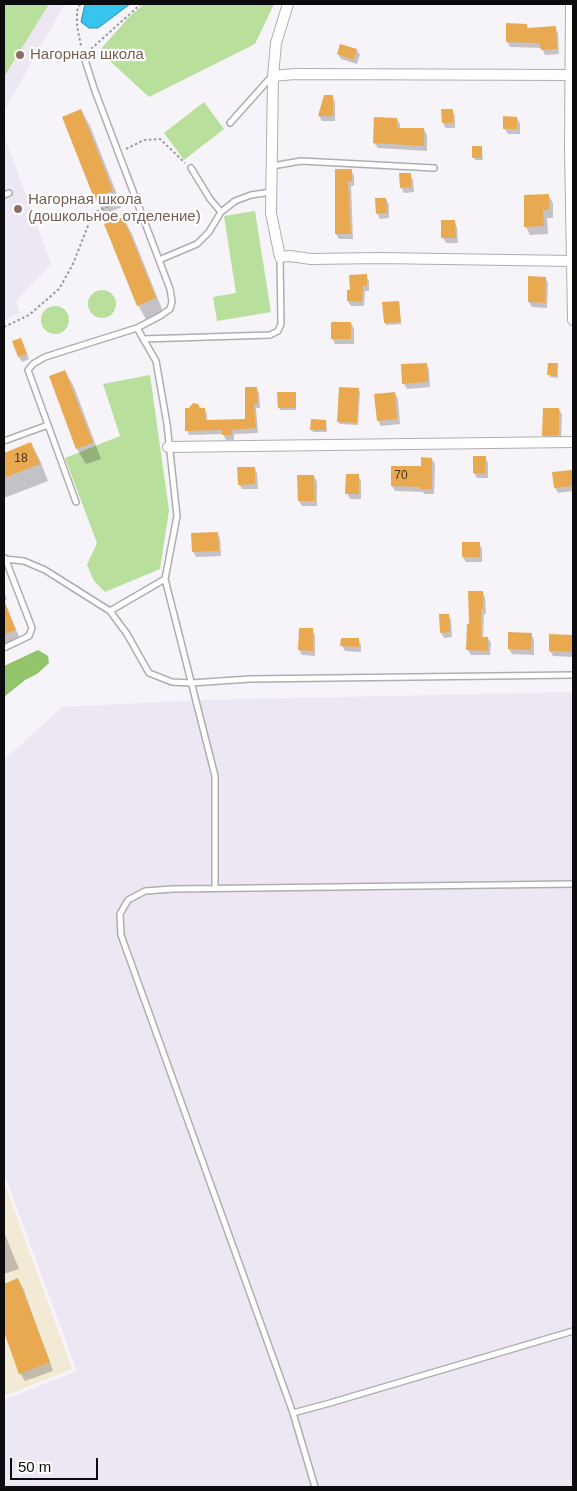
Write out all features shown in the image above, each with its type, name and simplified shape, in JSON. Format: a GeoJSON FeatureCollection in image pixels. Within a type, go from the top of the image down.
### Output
{"type":"FeatureCollection","features":[{"type":"Feature","properties":{"kind":"street"},"geometry":{"type":"LineString","coordinates":[[288,4],[276,42],[273,76],[271,213],[280,257],[290,256],[311,259],[380,258],[573,261]]}},
{"type":"Feature","properties":{"kind":"street"},"geometry":{"type":"LineString","coordinates":[[571,4],[573,320]]}},
{"type":"Feature","properties":{"kind":"street"},"geometry":{"type":"LineString","coordinates":[[273,76],[296,74],[571,74]]}},
{"type":"Feature","properties":{"kind":"street"},"geometry":{"type":"LineString","coordinates":[[168,447],[573,442]]}},
{"type":"Feature","properties":{"kind":"lane"},"geometry":{"type":"LineString","coordinates":[[76,502],[28,370],[33,364],[45,357],[137,328],[160,316],[170,308],[172,302],[170,289],[83,54]]}},
{"type":"Feature","properties":{"kind":"lane"},"geometry":{"type":"LineString","coordinates":[[230,123],[273,76]]}},
{"type":"Feature","properties":{"kind":"lane"},"geometry":{"type":"LineString","coordinates":[[272,166],[301,161],[434,168]]}},
{"type":"Feature","properties":{"kind":"lane"},"geometry":{"type":"LineString","coordinates":[[191,168],[210,199],[221,212]]}},
{"type":"Feature","properties":{"kind":"lane"},"geometry":{"type":"LineString","coordinates":[[158,260],[197,244],[209,232],[221,212],[235,201],[251,195],[271,192]]}},
{"type":"Feature","properties":{"kind":"lane"},"geometry":{"type":"LineString","coordinates":[[143,339],[270,335],[278,331],[281,324],[280,257]]}},
{"type":"Feature","properties":{"kind":"lane"},"geometry":{"type":"LineString","coordinates":[[137,328],[156,361],[167,424],[176,516],[165,579],[216,776],[215,888]]}},
{"type":"Feature","properties":{"kind":"lane"},"geometry":{"type":"LineString","coordinates":[[4,441],[48,425]]}},
{"type":"Feature","properties":{"kind":"lane"},"geometry":{"type":"LineString","coordinates":[[4,648],[29,636],[32,628],[5,559],[24,561],[45,570],[110,610],[127,634],[149,673],[172,682],[191,683],[250,679],[573,675]]}},
{"type":"Feature","properties":{"kind":"lane"},"geometry":{"type":"LineString","coordinates":[[110,610],[165,579]]}},
{"type":"Feature","properties":{"kind":"lane"},"geometry":{"type":"LineString","coordinates":[[315,1487],[293,1412],[121,935],[120,914],[128,900],[144,892],[173,889],[573,884]]}},
{"type":"Feature","properties":{"kind":"lane"},"geometry":{"type":"LineString","coordinates":[[293,1412],[330,1403],[573,1331]]}},
{"type":"Feature","properties":{"kind":"path"},"geometry":{"type":"LineString","coordinates":[[80,4],[77,11],[77,26],[83,54],[96,47],[141,4]]}},
{"type":"Feature","properties":{"kind":"path"},"geometry":{"type":"LineString","coordinates":[[118,152],[144,140],[160,139],[191,168]]}},
{"type":"Feature","properties":{"kind":"path"},"geometry":{"type":"LineString","coordinates":[[4,327],[29,315],[59,289],[73,264],[93,213],[135,194]]}},
{"type":"Feature","properties":{"kind":"shaded area","name":"Нагорная школа"},"geometry":{"type":"Polygon","coordinates":[[[4,4],[65,4],[4,111],[4,4]]]}},
{"type":"Feature","properties":{"kind":"shaded area","name":"Нагорная школа (дошкольное отделение)"},"geometry":{"type":"Polygon","coordinates":[[[4,138],[51,264],[16,301],[20,313],[4,320],[4,138]]]}},
{"type":"Feature","properties":{"kind":"shaded area"},"geometry":{"type":"Polygon","coordinates":[[[573,692],[573,1487],[4,1487],[4,1400],[77,1371],[4,1173],[4,760],[62,707],[202,700],[573,692]]]}},
{"type":"Feature","properties":{"kind":"shaded area"},"geometry":{"type":"Polygon","coordinates":[[[4,1182],[72,1369],[4,1396],[4,1182]]]}},
{"type":"Feature","properties":{"kind":"green space"},"geometry":{"type":"Polygon","coordinates":[[[4,4],[49,4],[4,77],[4,4]]]}},
{"type":"Feature","properties":{"kind":"green space"},"geometry":{"type":"Polygon","coordinates":[[[144,4],[274,4],[255,44],[149,97],[99,51],[129,17],[144,4]]]}},
{"type":"Feature","properties":{"kind":"green space"},"geometry":{"type":"Polygon","coordinates":[[[204,102],[224,129],[184,160],[164,133],[204,102]]]}},
{"type":"Feature","properties":{"kind":"green space"},"geometry":{"type":"Polygon","coordinates":[[[255,211],[271,312],[217,321],[213,297],[236,293],[224,216],[255,211]]]}},
{"type":"Feature","properties":{"kind":"green space"},"geometry":{"type":"Polygon","coordinates":[[[102,290],[112,294],[116,304],[112,314],[102,318],[92,314],[88,304],[92,294],[102,290]]]}},
{"type":"Feature","properties":{"kind":"green space"},"geometry":{"type":"Polygon","coordinates":[[[55,306],[65,310],[69,320],[65,330],[55,334],[45,330],[41,320],[45,310],[55,306]]]}},
{"type":"Feature","properties":{"kind":"green space"},"geometry":{"type":"Polygon","coordinates":[[[150,375],[169,510],[160,569],[105,592],[94,581],[87,565],[97,543],[65,458],[120,436],[103,384],[150,375]]]}},
{"type":"Feature","properties":{"kind":"green space"},"geometry":{"type":"Polygon","coordinates":[[[38,650],[48,656],[49,663],[37,674],[25,680],[4,697],[4,666],[38,650]]]}},
{"type":"Feature","properties":{"kind":"water"},"geometry":{"type":"Polygon","coordinates":[[[85,4],[130,4],[98,28],[89,28],[81,22],[85,4]]]}},
{"type":"Feature","properties":{"kind":"building"},"geometry":{"type":"Polygon","coordinates":[[[506,23],[527,24],[527,28],[556,26],[557,49],[541,50],[540,43],[506,42],[506,23]]]}},
{"type":"Feature","properties":{"kind":"building"},"geometry":{"type":"Polygon","coordinates":[[[340,44],[357,49],[354,60],[337,54],[340,44]]]}},
{"type":"Feature","properties":{"kind":"building"},"geometry":{"type":"Polygon","coordinates":[[[324,95],[333,95],[333,116],[318,116],[324,95]]]}},
{"type":"Feature","properties":{"kind":"building"},"geometry":{"type":"Polygon","coordinates":[[[81,109],[113,191],[94,198],[62,117],[81,109]]]}},
{"type":"Feature","properties":{"kind":"building"},"geometry":{"type":"Polygon","coordinates":[[[441,109],[453,109],[453,123],[442,123],[441,109]]]}},
{"type":"Feature","properties":{"kind":"building"},"geometry":{"type":"Polygon","coordinates":[[[503,116],[517,117],[517,129],[503,129],[503,116]]]}},
{"type":"Feature","properties":{"kind":"building"},"geometry":{"type":"Polygon","coordinates":[[[374,117],[397,118],[397,128],[424,128],[424,146],[373,143],[374,117]]]}},
{"type":"Feature","properties":{"kind":"building"},"geometry":{"type":"Polygon","coordinates":[[[472,146],[482,146],[482,158],[472,158],[472,146]]]}},
{"type":"Feature","properties":{"kind":"building"},"geometry":{"type":"Polygon","coordinates":[[[335,169],[352,169],[352,181],[348,181],[351,234],[335,234],[335,169]]]}},
{"type":"Feature","properties":{"kind":"building"},"geometry":{"type":"Polygon","coordinates":[[[399,173],[411,173],[411,187],[400,188],[399,173]]]}},
{"type":"Feature","properties":{"kind":"building"},"geometry":{"type":"Polygon","coordinates":[[[549,194],[549,210],[543,210],[544,226],[524,227],[524,195],[549,194]]]}},
{"type":"Feature","properties":{"kind":"building"},"geometry":{"type":"Polygon","coordinates":[[[375,198],[386,198],[387,213],[376,214],[375,198]]]}},
{"type":"Feature","properties":{"kind":"building"},"geometry":{"type":"Polygon","coordinates":[[[123,217],[156,298],[137,306],[104,224],[123,217]]]}},
{"type":"Feature","properties":{"kind":"building"},"geometry":{"type":"Polygon","coordinates":[[[441,220],[455,220],[456,238],[441,238],[441,220]]]}},
{"type":"Feature","properties":{"kind":"building"},"geometry":{"type":"Polygon","coordinates":[[[367,274],[367,286],[363,286],[362,302],[347,301],[347,290],[350,290],[349,275],[367,274]]]}},
{"type":"Feature","properties":{"kind":"building"},"geometry":{"type":"Polygon","coordinates":[[[528,276],[546,277],[545,303],[528,302],[528,276]]]}},
{"type":"Feature","properties":{"kind":"building"},"geometry":{"type":"Polygon","coordinates":[[[399,301],[401,322],[384,323],[382,302],[399,301]]]}},
{"type":"Feature","properties":{"kind":"building"},"geometry":{"type":"Polygon","coordinates":[[[331,322],[351,322],[351,339],[331,339],[331,322]]]}},
{"type":"Feature","properties":{"kind":"building"},"geometry":{"type":"Polygon","coordinates":[[[21,338],[27,354],[18,357],[12,341],[21,338]]]}},
{"type":"Feature","properties":{"kind":"building"},"geometry":{"type":"Polygon","coordinates":[[[427,363],[428,382],[402,384],[401,364],[427,363]]]}},
{"type":"Feature","properties":{"kind":"building"},"geometry":{"type":"Polygon","coordinates":[[[548,363],[558,363],[557,376],[547,375],[548,363]]]}},
{"type":"Feature","properties":{"kind":"building"},"geometry":{"type":"Polygon","coordinates":[[[65,370],[93,443],[76,449],[49,376],[65,370]]]}},
{"type":"Feature","properties":{"kind":"building"},"geometry":{"type":"Polygon","coordinates":[[[245,387],[257,387],[258,404],[254,404],[256,428],[232,430],[232,435],[222,435],[222,430],[185,431],[185,408],[189,408],[193,403],[198,404],[200,408],[205,408],[205,420],[245,419],[245,387]]]}},
{"type":"Feature","properties":{"kind":"building"},"geometry":{"type":"Polygon","coordinates":[[[339,387],[359,388],[357,423],[337,422],[339,387]]]}},
{"type":"Feature","properties":{"kind":"building"},"geometry":{"type":"Polygon","coordinates":[[[277,392],[296,392],[296,408],[278,408],[277,392]]]}},
{"type":"Feature","properties":{"kind":"building"},"geometry":{"type":"Polygon","coordinates":[[[395,392],[397,419],[377,421],[374,394],[395,392]]]}},
{"type":"Feature","properties":{"kind":"building"},"geometry":{"type":"Polygon","coordinates":[[[543,408],[559,408],[559,435],[542,436],[543,408]]]}},
{"type":"Feature","properties":{"kind":"building"},"geometry":{"type":"Polygon","coordinates":[[[311,419],[326,420],[326,430],[310,430],[311,419]]]}},
{"type":"Feature","properties":{"kind":"building"},"geometry":{"type":"Polygon","coordinates":[[[31,442],[40,464],[4,478],[4,453],[31,442]]]}},
{"type":"Feature","properties":{"kind":"building"},"geometry":{"type":"Polygon","coordinates":[[[473,456],[486,456],[485,474],[473,473],[473,456]]]}},
{"type":"Feature","properties":{"kind":"building"},"geometry":{"type":"Polygon","coordinates":[[[421,457],[432,458],[432,489],[391,486],[391,466],[421,466],[421,457]]]}},
{"type":"Feature","properties":{"kind":"building"},"geometry":{"type":"Polygon","coordinates":[[[237,467],[255,467],[255,484],[238,485],[237,467]]]}},
{"type":"Feature","properties":{"kind":"building"},"geometry":{"type":"Polygon","coordinates":[[[572,470],[573,486],[554,488],[552,472],[572,470]]]}},
{"type":"Feature","properties":{"kind":"building"},"geometry":{"type":"Polygon","coordinates":[[[346,474],[359,474],[359,494],[345,494],[346,474]]]}},
{"type":"Feature","properties":{"kind":"building"},"geometry":{"type":"Polygon","coordinates":[[[297,475],[314,475],[315,501],[298,501],[297,475]]]}},
{"type":"Feature","properties":{"kind":"building"},"geometry":{"type":"Polygon","coordinates":[[[218,532],[219,551],[192,552],[191,533],[218,532]]]}},
{"type":"Feature","properties":{"kind":"building"},"geometry":{"type":"Polygon","coordinates":[[[462,542],[480,542],[480,557],[462,557],[462,542]]]}},
{"type":"Feature","properties":{"kind":"building"},"geometry":{"type":"Polygon","coordinates":[[[468,591],[483,591],[481,637],[488,637],[488,651],[466,650],[467,624],[469,624],[468,591]]]}},
{"type":"Feature","properties":{"kind":"building"},"geometry":{"type":"Polygon","coordinates":[[[4,600],[16,630],[4,634],[4,600]]]}},
{"type":"Feature","properties":{"kind":"building"},"geometry":{"type":"Polygon","coordinates":[[[439,614],[449,614],[450,632],[440,633],[439,614]]]}},
{"type":"Feature","properties":{"kind":"building"},"geometry":{"type":"Polygon","coordinates":[[[299,628],[313,628],[313,651],[298,650],[299,628]]]}},
{"type":"Feature","properties":{"kind":"building"},"geometry":{"type":"Polygon","coordinates":[[[508,632],[532,633],[531,650],[508,649],[508,632]]]}},
{"type":"Feature","properties":{"kind":"building"},"geometry":{"type":"Polygon","coordinates":[[[549,634],[573,635],[573,652],[549,651],[549,634]]]}},
{"type":"Feature","properties":{"kind":"building"},"geometry":{"type":"Polygon","coordinates":[[[341,638],[359,638],[359,647],[340,646],[341,638]]]}},
{"type":"Feature","properties":{"kind":"building"},"geometry":{"type":"Polygon","coordinates":[[[18,1278],[50,1362],[19,1374],[4,1332],[4,1284],[18,1278]]]}},
{"type":"Feature","properties":{"kind":"place","name":"Нагорная школа"},"geometry":{"type":"Point","coordinates":[20,55]}},
{"type":"Feature","properties":{"kind":"place","name":"Нагорная школа (дошкольное отделение)"},"geometry":{"type":"Point","coordinates":[18,209]}}]}
